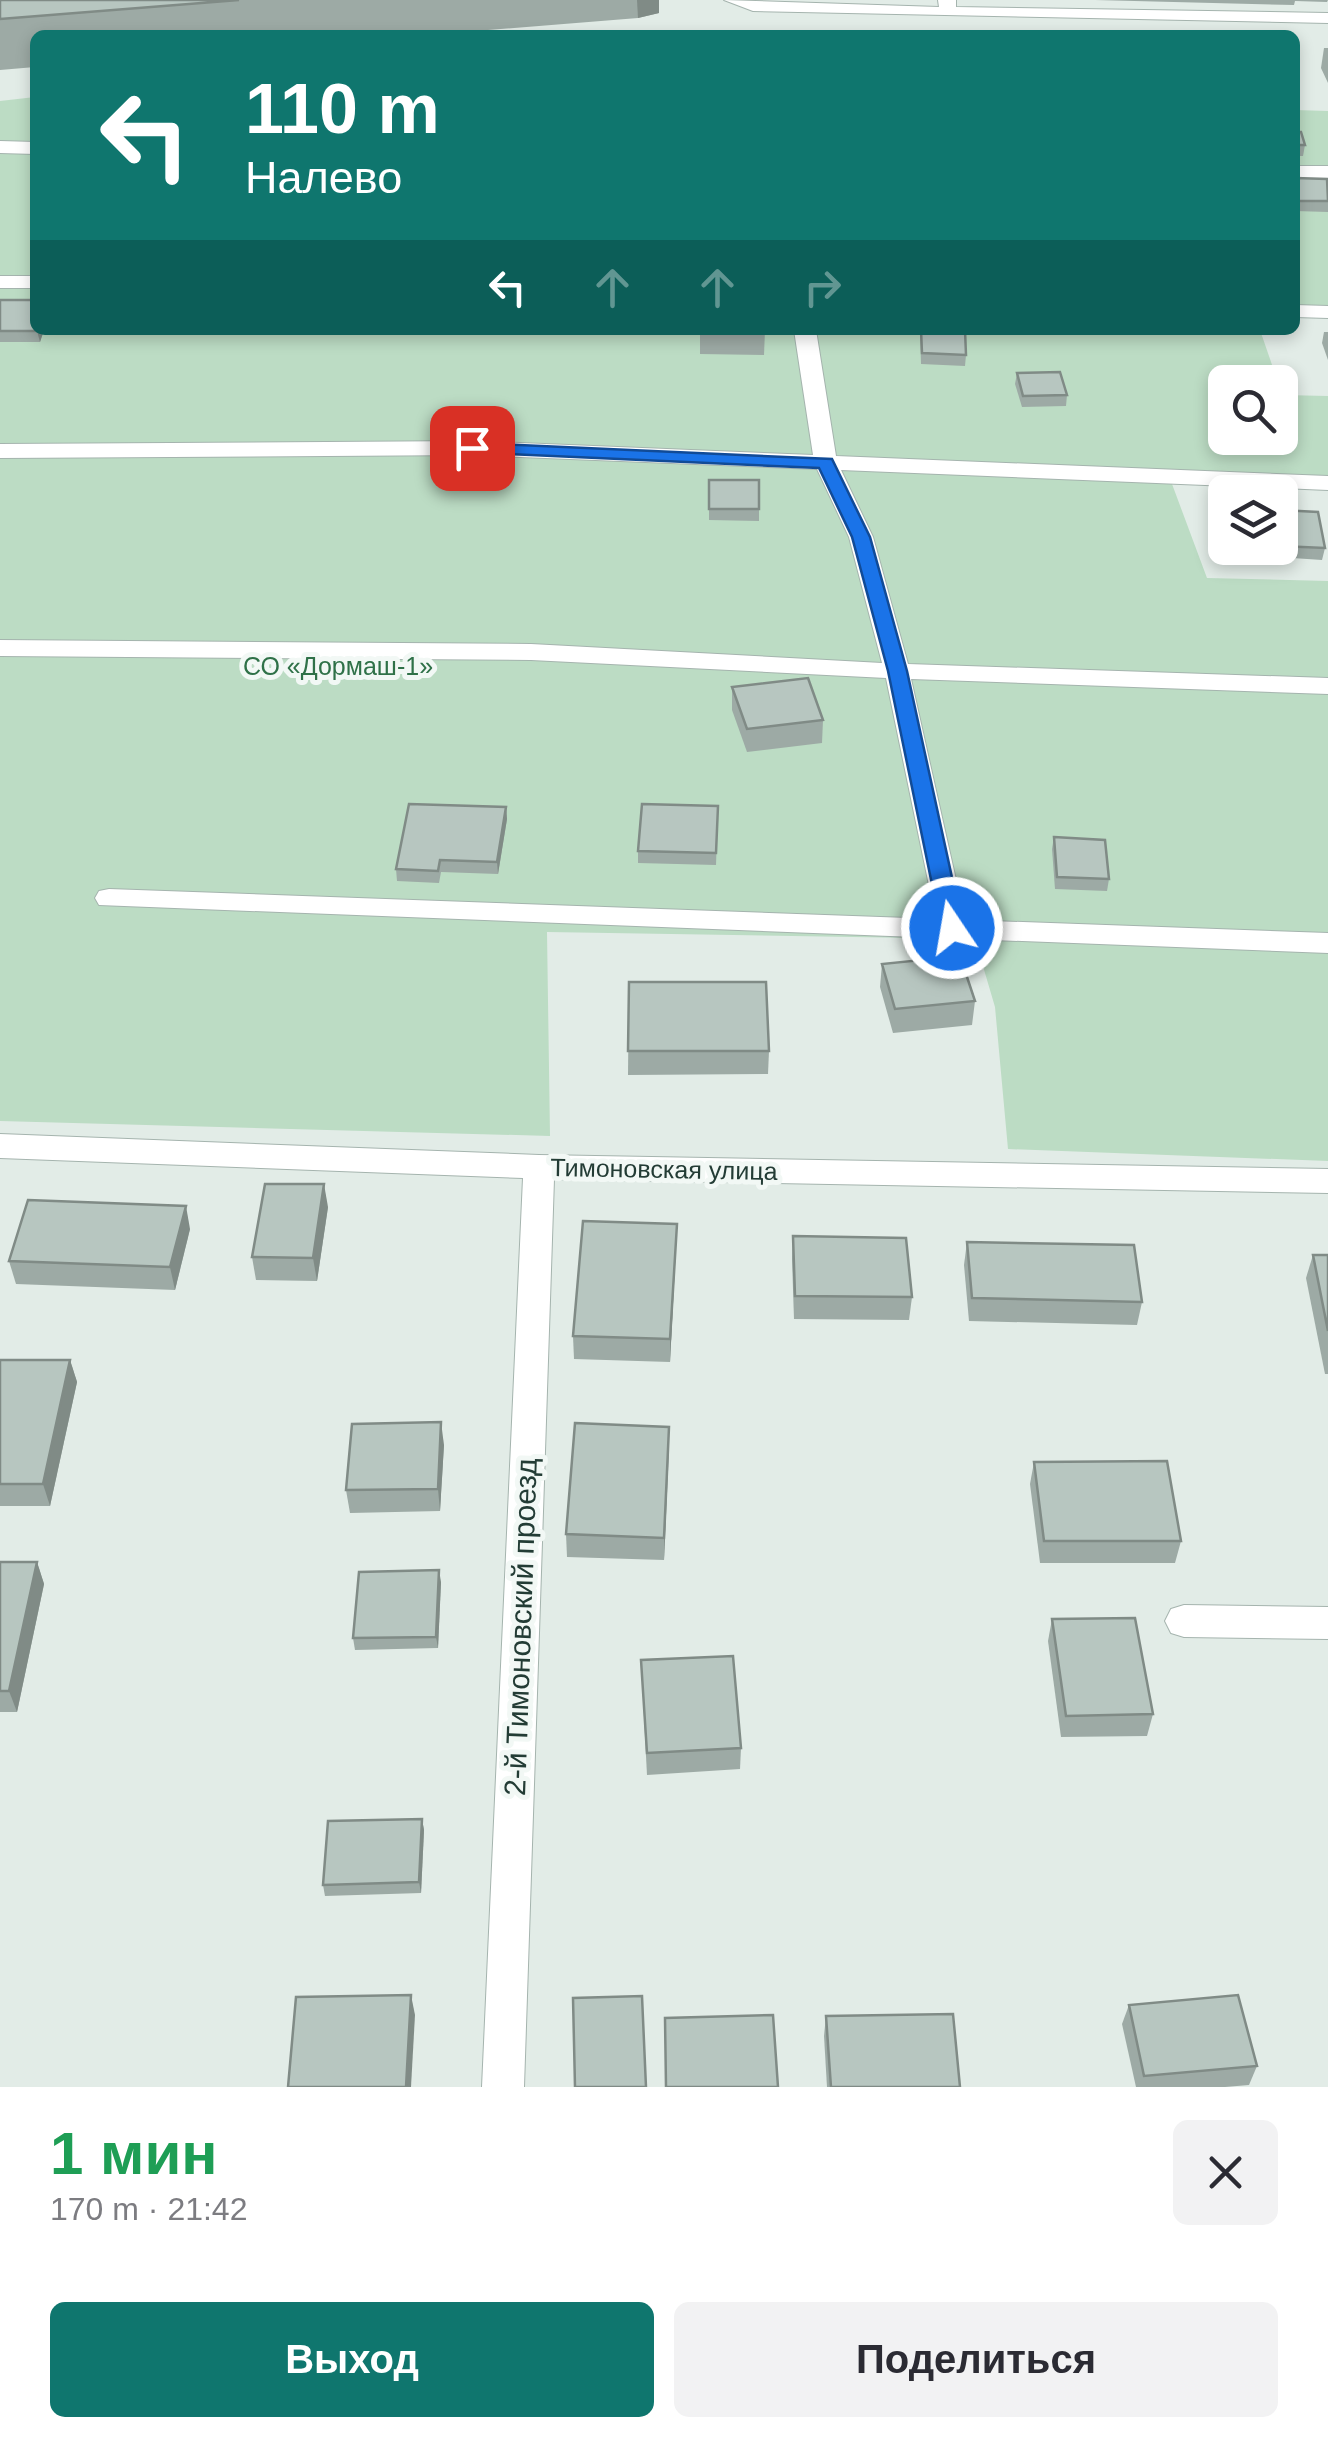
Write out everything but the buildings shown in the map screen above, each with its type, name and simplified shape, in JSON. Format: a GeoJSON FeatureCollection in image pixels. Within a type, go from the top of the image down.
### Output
{"type":"FeatureCollection","features":[{"type":"Feature","properties":{"kind":"street"},"geometry":{"type":"LineString","coordinates":[[733,0],[753,6],[948,6],[1328,18]]}},
{"type":"Feature","properties":{"kind":"street"},"geometry":{"type":"LineString","coordinates":[[0,147],[30,148]]}},
{"type":"Feature","properties":{"kind":"street"},"geometry":{"type":"LineString","coordinates":[[1300,172],[1328,172]]}},
{"type":"Feature","properties":{"kind":"street"},"geometry":{"type":"LineString","coordinates":[[0,282],[30,282]]}},
{"type":"Feature","properties":{"kind":"street"},"geometry":{"type":"LineString","coordinates":[[1300,311],[1328,312]]}},
{"type":"Feature","properties":{"kind":"street"},"geometry":{"type":"LineString","coordinates":[[805,335],[826,463],[861,537],[897,671],[952,928]]}},
{"type":"Feature","properties":{"kind":"street"},"geometry":{"type":"LineString","coordinates":[[0,451],[472,448],[1328,482]]}},
{"type":"Feature","properties":{"kind":"street"},"geometry":{"type":"LineString","coordinates":[[0,648],[532,652],[897,671],[1328,686]]}},
{"type":"Feature","properties":{"kind":"street"},"geometry":{"type":"LineString","coordinates":[[109,898],[1328,943]]}},
{"type":"Feature","properties":{"kind":"street","name":"Тимоновская улица"},"geometry":{"type":"LineString","coordinates":[[0,1146],[539,1167],[1328,1181]]}},
{"type":"Feature","properties":{"kind":"street","name":"2-й Тимоновский проезд"},"geometry":{"type":"LineString","coordinates":[[503,2087],[539,1167]]}},
{"type":"Feature","properties":{"kind":"street"},"geometry":{"type":"LineString","coordinates":[[1184,1621],[1328,1623]]}},
{"type":"Feature","properties":{"kind":"green space","name":"СО «Дормаш-1»"},"geometry":{"type":"Polygon","coordinates":[[[30,98],[30,335],[1262,335],[1272,365],[1208,365],[1208,455],[1298,455],[1298,395],[1328,396],[1328,487],[1298,486],[1298,475],[1208,475],[1208,485],[1172,484],[1207,578],[1328,581],[1328,1161],[1008,1149],[995,1007],[975,939],[547,932],[550,1136],[0,1121],[0,101],[30,98]]]}},
{"type":"Feature","properties":{"kind":"green space"},"geometry":{"type":"Polygon","coordinates":[[[1300,110],[1328,111],[1328,316],[1300,315],[1300,110]]]}},
{"type":"Feature","properties":{"kind":"route"},"geometry":{"type":"LineString","coordinates":[[472,448],[826,463],[861,537],[897,671],[952,928]]}}]}
